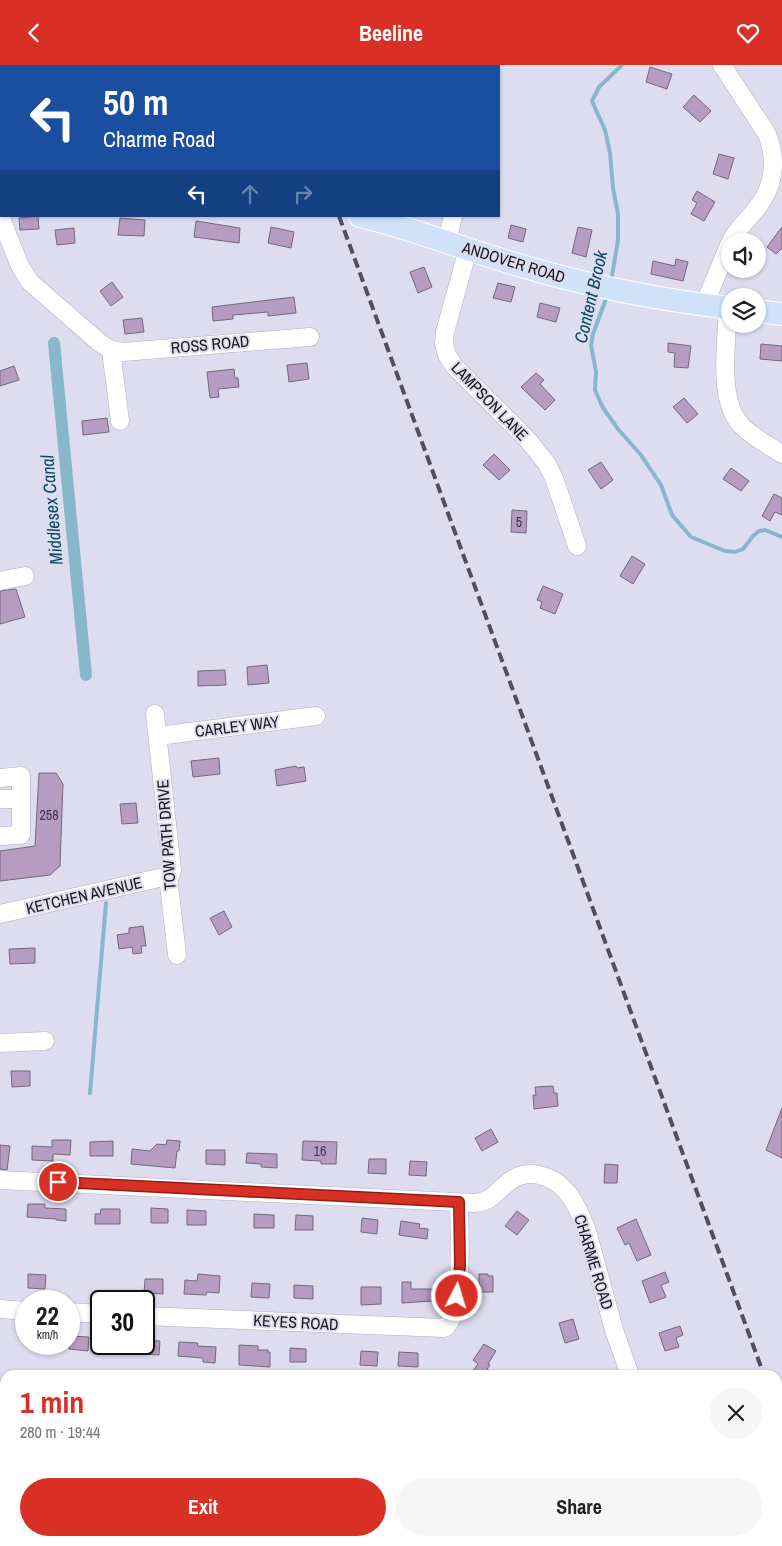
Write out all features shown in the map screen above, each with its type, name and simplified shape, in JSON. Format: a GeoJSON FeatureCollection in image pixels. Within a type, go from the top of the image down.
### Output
{"type":"FeatureCollection","features":[{"type":"Feature","properties":{"kind":"main road","name":"ANDOVER ROAD"},"geometry":{"type":"LineString","coordinates":[[363,217],[548,273],[625,291],[721,307]]}},
{"type":"Feature","properties":{"kind":"main road"},"geometry":{"type":"LineString","coordinates":[[766,312],[782,314]]}},
{"type":"Feature","properties":{"kind":"street"},"geometry":{"type":"LineString","coordinates":[[722,65],[767,134],[774,159],[773,174],[762,201],[737,233]]}},
{"type":"Feature","properties":{"kind":"street"},"geometry":{"type":"LineString","coordinates":[[0,217],[20,267],[30,282],[100,343],[111,349],[120,421]]}},
{"type":"Feature","properties":{"kind":"street","name":"LAMPSON LANE"},"geometry":{"type":"LineString","coordinates":[[453,217],[457,245],[445,332],[444,344],[447,355],[463,376],[528,440],[547,464],[554,478],[577,546]]}},
{"type":"Feature","properties":{"kind":"street"},"geometry":{"type":"LineString","coordinates":[[704,305],[721,264]]}},
{"type":"Feature","properties":{"kind":"street"},"geometry":{"type":"LineString","coordinates":[[728,333],[726,380],[729,406],[740,425],[758,440],[782,454]]}},
{"type":"Feature","properties":{"kind":"street","name":"ROSS ROAD"},"geometry":{"type":"LineString","coordinates":[[111,349],[123,352],[310,337]]}},
{"type":"Feature","properties":{"kind":"street"},"geometry":{"type":"LineString","coordinates":[[0,581],[25,576]]}},
{"type":"Feature","properties":{"kind":"street","name":"TOW PATH DRIVE"},"geometry":{"type":"LineString","coordinates":[[155,715],[172,870],[168,876],[177,955]]}},
{"type":"Feature","properties":{"kind":"street","name":"CARLEY WAY"},"geometry":{"type":"LineString","coordinates":[[158,736],[316,716]]}},
{"type":"Feature","properties":{"kind":"street"},"geometry":{"type":"LineString","coordinates":[[0,778],[21,776],[21,835],[0,836]]}},
{"type":"Feature","properties":{"kind":"street"},"geometry":{"type":"LineString","coordinates":[[0,799],[20,799]]}},
{"type":"Feature","properties":{"kind":"street","name":"KETCHEN AVENUE"},"geometry":{"type":"LineString","coordinates":[[0,915],[168,876]]}},
{"type":"Feature","properties":{"kind":"street"},"geometry":{"type":"LineString","coordinates":[[0,1043],[45,1041]]}},
{"type":"Feature","properties":{"kind":"street","name":"CHARME ROAD"},"geometry":{"type":"LineString","coordinates":[[0,1179],[475,1203],[489,1199],[512,1179],[527,1173],[544,1176],[558,1183],[577,1208],[587,1231],[614,1329],[628,1370]]}},
{"type":"Feature","properties":{"kind":"street","name":"KEYES ROAD"},"geometry":{"type":"LineString","coordinates":[[155,1316],[437,1329],[448,1325],[454,1312],[459,1281],[459,1202]]}},
{"type":"Feature","properties":{"kind":"street"},"geometry":{"type":"LineString","coordinates":[[0,1309],[15,1310]]}},
{"type":"Feature","properties":{"kind":"building"},"geometry":{"type":"Polygon","coordinates":[[[650,67],[672,74],[667,89],[646,82],[650,67]]]}},
{"type":"Feature","properties":{"kind":"building"},"geometry":{"type":"Polygon","coordinates":[[[694,95],[711,111],[700,122],[683,107],[694,95]]]}},
{"type":"Feature","properties":{"kind":"building"},"geometry":{"type":"Polygon","coordinates":[[[719,154],[734,158],[728,179],[713,174],[719,154]]]}},
{"type":"Feature","properties":{"kind":"building"},"geometry":{"type":"Polygon","coordinates":[[[697,191],[715,202],[704,221],[691,214],[697,203],[692,200],[697,191]]]}},
{"type":"Feature","properties":{"kind":"building"},"geometry":{"type":"Polygon","coordinates":[[[38,217],[39,229],[20,230],[19,218],[38,217]]]}},
{"type":"Feature","properties":{"kind":"building"},"geometry":{"type":"Polygon","coordinates":[[[120,218],[145,220],[144,236],[118,235],[120,218]]]}},
{"type":"Feature","properties":{"kind":"building"},"geometry":{"type":"Polygon","coordinates":[[[196,221],[240,228],[239,243],[194,237],[196,221]]]}},
{"type":"Feature","properties":{"kind":"building"},"geometry":{"type":"Polygon","coordinates":[[[511,225],[526,229],[523,242],[508,238],[511,225]]]}},
{"type":"Feature","properties":{"kind":"building"},"geometry":{"type":"Polygon","coordinates":[[[271,227],[294,232],[291,248],[268,243],[271,227]]]}},
{"type":"Feature","properties":{"kind":"building"},"geometry":{"type":"Polygon","coordinates":[[[578,227],[592,230],[586,257],[572,253],[578,227]]]}},
{"type":"Feature","properties":{"kind":"building"},"geometry":{"type":"Polygon","coordinates":[[[782,227],[782,249],[776,254],[767,247],[782,227]]]}},
{"type":"Feature","properties":{"kind":"building"},"geometry":{"type":"Polygon","coordinates":[[[74,228],[75,243],[57,245],[55,230],[74,228]]]}},
{"type":"Feature","properties":{"kind":"building"},"geometry":{"type":"Polygon","coordinates":[[[676,259],[688,262],[683,281],[651,274],[653,261],[675,266],[676,259]]]}},
{"type":"Feature","properties":{"kind":"building"},"geometry":{"type":"Polygon","coordinates":[[[424,267],[432,287],[418,293],[410,272],[424,267]]]}},
{"type":"Feature","properties":{"kind":"building"},"geometry":{"type":"Polygon","coordinates":[[[112,282],[123,297],[111,306],[100,291],[112,282]]]}},
{"type":"Feature","properties":{"kind":"building"},"geometry":{"type":"Polygon","coordinates":[[[498,283],[515,287],[511,302],[493,298],[498,283]]]}},
{"type":"Feature","properties":{"kind":"building"},"geometry":{"type":"Polygon","coordinates":[[[294,297],[296,313],[268,316],[268,312],[233,315],[233,319],[213,321],[212,307],[294,297]]]}},
{"type":"Feature","properties":{"kind":"building"},"geometry":{"type":"Polygon","coordinates":[[[540,303],[560,308],[556,322],[537,317],[540,303]]]}},
{"type":"Feature","properties":{"kind":"building"},"geometry":{"type":"Polygon","coordinates":[[[142,318],[144,332],[125,334],[123,320],[142,318]]]}},
{"type":"Feature","properties":{"kind":"building"},"geometry":{"type":"Polygon","coordinates":[[[668,343],[691,346],[688,368],[674,367],[675,353],[668,352],[668,343]]]}},
{"type":"Feature","properties":{"kind":"building"},"geometry":{"type":"Polygon","coordinates":[[[761,344],[782,346],[782,361],[760,359],[761,344]]]}},
{"type":"Feature","properties":{"kind":"building"},"geometry":{"type":"Polygon","coordinates":[[[307,363],[309,379],[289,382],[287,365],[307,363]]]}},
{"type":"Feature","properties":{"kind":"building"},"geometry":{"type":"Polygon","coordinates":[[[14,366],[19,380],[0,386],[0,371],[14,366]]]}},
{"type":"Feature","properties":{"kind":"building"},"geometry":{"type":"Polygon","coordinates":[[[234,369],[239,387],[218,389],[219,397],[210,398],[207,372],[234,369]]]}},
{"type":"Feature","properties":{"kind":"building"},"geometry":{"type":"Polygon","coordinates":[[[536,373],[544,380],[540,384],[555,400],[545,410],[521,387],[536,373]]]}},
{"type":"Feature","properties":{"kind":"building"},"geometry":{"type":"Polygon","coordinates":[[[684,398],[698,414],[687,423],[673,407],[684,398]]]}},
{"type":"Feature","properties":{"kind":"building"},"geometry":{"type":"Polygon","coordinates":[[[107,418],[109,432],[83,435],[82,421],[107,418]]]}},
{"type":"Feature","properties":{"kind":"building"},"geometry":{"type":"Polygon","coordinates":[[[494,454],[510,470],[499,480],[483,465],[494,454]]]}},
{"type":"Feature","properties":{"kind":"building"},"geometry":{"type":"Polygon","coordinates":[[[601,462],[613,480],[601,489],[588,470],[601,462]]]}},
{"type":"Feature","properties":{"kind":"building"},"geometry":{"type":"Polygon","coordinates":[[[731,468],[749,481],[741,491],[723,479],[731,468]]]}},
{"type":"Feature","properties":{"kind":"building"},"geometry":{"type":"Polygon","coordinates":[[[774,494],[782,498],[782,515],[775,512],[770,521],[762,516],[774,494]]]}},
{"type":"Feature","properties":{"kind":"building"},"geometry":{"type":"Polygon","coordinates":[[[512,510],[527,511],[526,533],[511,532],[512,510]]]}},
{"type":"Feature","properties":{"kind":"building"},"geometry":{"type":"Polygon","coordinates":[[[632,556],[645,564],[633,584],[620,576],[632,556]]]}},
{"type":"Feature","properties":{"kind":"building"},"geometry":{"type":"Polygon","coordinates":[[[543,586],[563,594],[555,614],[540,608],[542,602],[537,600],[543,586]]]}},
{"type":"Feature","properties":{"kind":"building"},"geometry":{"type":"Polygon","coordinates":[[[16,589],[25,617],[0,624],[0,591],[16,589]]]}},
{"type":"Feature","properties":{"kind":"building"},"geometry":{"type":"Polygon","coordinates":[[[267,665],[269,683],[248,685],[247,667],[267,665]]]}},
{"type":"Feature","properties":{"kind":"building"},"geometry":{"type":"Polygon","coordinates":[[[225,670],[226,685],[198,686],[198,671],[225,670]]]}},
{"type":"Feature","properties":{"kind":"building"},"geometry":{"type":"Polygon","coordinates":[[[219,758],[220,774],[193,777],[191,761],[219,758]]]}},
{"type":"Feature","properties":{"kind":"building"},"geometry":{"type":"Polygon","coordinates":[[[296,766],[297,768],[304,767],[306,781],[277,786],[275,770],[296,766]]]}},
{"type":"Feature","properties":{"kind":"building"},"geometry":{"type":"Polygon","coordinates":[[[39,773],[56,773],[63,784],[60,866],[50,875],[0,881],[0,851],[35,846],[39,773]]]}},
{"type":"Feature","properties":{"kind":"building"},"geometry":{"type":"Polygon","coordinates":[[[136,803],[138,823],[122,824],[120,804],[136,803]]]}},
{"type":"Feature","properties":{"kind":"building"},"geometry":{"type":"Polygon","coordinates":[[[224,911],[232,927],[219,935],[210,918],[224,911]]]}},
{"type":"Feature","properties":{"kind":"building"},"geometry":{"type":"Polygon","coordinates":[[[143,926],[146,946],[141,946],[142,953],[133,954],[132,947],[119,949],[117,935],[129,933],[129,928],[143,926]]]}},
{"type":"Feature","properties":{"kind":"building"},"geometry":{"type":"Polygon","coordinates":[[[35,948],[35,963],[10,964],[9,949],[35,948]]]}},
{"type":"Feature","properties":{"kind":"building"},"geometry":{"type":"Polygon","coordinates":[[[11,1071],[30,1071],[30,1086],[12,1087],[11,1071]]]}},
{"type":"Feature","properties":{"kind":"building"},"geometry":{"type":"Polygon","coordinates":[[[553,1086],[554,1093],[557,1093],[558,1106],[534,1109],[533,1095],[536,1095],[535,1087],[553,1086]]]}},
{"type":"Feature","properties":{"kind":"building"},"geometry":{"type":"Polygon","coordinates":[[[782,1108],[782,1158],[766,1150],[782,1108]]]}},
{"type":"Feature","properties":{"kind":"building"},"geometry":{"type":"Polygon","coordinates":[[[491,1129],[498,1142],[482,1151],[475,1138],[491,1129]]]}},
{"type":"Feature","properties":{"kind":"building"},"geometry":{"type":"Polygon","coordinates":[[[52,1140],[71,1140],[70,1155],[53,1154],[53,1161],[32,1160],[32,1146],[52,1147],[52,1140]]]}},
{"type":"Feature","properties":{"kind":"building"},"geometry":{"type":"Polygon","coordinates":[[[167,1140],[180,1141],[175,1168],[131,1164],[132,1149],[150,1151],[157,1144],[166,1145],[167,1140]]]}},
{"type":"Feature","properties":{"kind":"building"},"geometry":{"type":"Polygon","coordinates":[[[113,1141],[113,1156],[90,1156],[90,1142],[113,1141]]]}},
{"type":"Feature","properties":{"kind":"building"},"geometry":{"type":"Polygon","coordinates":[[[303,1141],[337,1142],[336,1164],[321,1164],[321,1161],[302,1160],[303,1141]]]}},
{"type":"Feature","properties":{"kind":"building"},"geometry":{"type":"Polygon","coordinates":[[[0,1145],[10,1146],[7,1170],[0,1169],[0,1145]]]}},
{"type":"Feature","properties":{"kind":"building"},"geometry":{"type":"Polygon","coordinates":[[[206,1150],[225,1150],[225,1165],[206,1164],[206,1150]]]}},
{"type":"Feature","properties":{"kind":"building"},"geometry":{"type":"Polygon","coordinates":[[[247,1153],[277,1154],[277,1168],[261,1167],[261,1164],[246,1163],[247,1153]]]}},
{"type":"Feature","properties":{"kind":"building"},"geometry":{"type":"Polygon","coordinates":[[[369,1159],[386,1159],[386,1174],[368,1173],[369,1159]]]}},
{"type":"Feature","properties":{"kind":"building"},"geometry":{"type":"Polygon","coordinates":[[[410,1161],[427,1162],[426,1176],[409,1175],[410,1161]]]}},
{"type":"Feature","properties":{"kind":"building"},"geometry":{"type":"Polygon","coordinates":[[[605,1164],[618,1165],[617,1183],[604,1183],[605,1164]]]}},
{"type":"Feature","properties":{"kind":"building"},"geometry":{"type":"Polygon","coordinates":[[[28,1204],[45,1204],[45,1208],[66,1209],[66,1221],[27,1217],[28,1204]]]}},
{"type":"Feature","properties":{"kind":"building"},"geometry":{"type":"Polygon","coordinates":[[[151,1208],[168,1209],[168,1223],[151,1223],[151,1208]]]}},
{"type":"Feature","properties":{"kind":"building"},"geometry":{"type":"Polygon","coordinates":[[[101,1209],[120,1209],[120,1224],[95,1224],[95,1214],[100,1214],[101,1209]]]}},
{"type":"Feature","properties":{"kind":"building"},"geometry":{"type":"Polygon","coordinates":[[[187,1210],[206,1211],[206,1225],[187,1225],[187,1210]]]}},
{"type":"Feature","properties":{"kind":"building"},"geometry":{"type":"Polygon","coordinates":[[[517,1211],[529,1220],[517,1235],[505,1226],[517,1211]]]}},
{"type":"Feature","properties":{"kind":"building"},"geometry":{"type":"Polygon","coordinates":[[[254,1214],[274,1215],[274,1228],[254,1228],[254,1214]]]}},
{"type":"Feature","properties":{"kind":"building"},"geometry":{"type":"Polygon","coordinates":[[[296,1215],[313,1216],[313,1230],[295,1230],[296,1215]]]}},
{"type":"Feature","properties":{"kind":"building"},"geometry":{"type":"Polygon","coordinates":[[[362,1218],[378,1220],[377,1234],[361,1232],[362,1218]]]}},
{"type":"Feature","properties":{"kind":"building"},"geometry":{"type":"Polygon","coordinates":[[[636,1219],[651,1255],[637,1261],[629,1243],[625,1245],[617,1228],[636,1219]]]}},
{"type":"Feature","properties":{"kind":"building"},"geometry":{"type":"Polygon","coordinates":[[[401,1221],[420,1224],[419,1228],[428,1229],[427,1239],[399,1235],[401,1221]]]}},
{"type":"Feature","properties":{"kind":"building"},"geometry":{"type":"Polygon","coordinates":[[[665,1272],[669,1282],[661,1285],[666,1297],[650,1303],[642,1281],[665,1272]]]}},
{"type":"Feature","properties":{"kind":"building"},"geometry":{"type":"Polygon","coordinates":[[[28,1274],[46,1275],[45,1289],[28,1288],[28,1274]]]}},
{"type":"Feature","properties":{"kind":"building"},"geometry":{"type":"Polygon","coordinates":[[[198,1274],[220,1276],[219,1293],[207,1292],[206,1295],[184,1294],[185,1280],[197,1281],[198,1274]]]}},
{"type":"Feature","properties":{"kind":"building"},"geometry":{"type":"Polygon","coordinates":[[[479,1274],[493,1276],[493,1292],[479,1292],[479,1274]]]}},
{"type":"Feature","properties":{"kind":"building"},"geometry":{"type":"Polygon","coordinates":[[[145,1279],[163,1279],[163,1294],[155,1294],[155,1290],[144,1290],[145,1279]]]}},
{"type":"Feature","properties":{"kind":"building"},"geometry":{"type":"Polygon","coordinates":[[[402,1282],[411,1282],[411,1289],[433,1289],[433,1301],[402,1303],[402,1282]]]}},
{"type":"Feature","properties":{"kind":"building"},"geometry":{"type":"Polygon","coordinates":[[[252,1283],[270,1284],[269,1298],[251,1297],[252,1283]]]}},
{"type":"Feature","properties":{"kind":"building"},"geometry":{"type":"Polygon","coordinates":[[[294,1285],[313,1286],[313,1299],[294,1298],[294,1285]]]}},
{"type":"Feature","properties":{"kind":"building"},"geometry":{"type":"Polygon","coordinates":[[[361,1287],[381,1287],[381,1304],[361,1305],[361,1287]]]}},
{"type":"Feature","properties":{"kind":"building"},"geometry":{"type":"Polygon","coordinates":[[[573,1319],[579,1339],[565,1343],[559,1323],[573,1319]]]}},
{"type":"Feature","properties":{"kind":"building"},"geometry":{"type":"Polygon","coordinates":[[[680,1326],[683,1335],[676,1338],[679,1347],[665,1351],[659,1333],[680,1326]]]}},
{"type":"Feature","properties":{"kind":"building"},"geometry":{"type":"Polygon","coordinates":[[[80,1337],[89,1337],[88,1351],[80,1350],[80,1337]]]}},
{"type":"Feature","properties":{"kind":"building"},"geometry":{"type":"Polygon","coordinates":[[[155,1341],[160,1341],[159,1355],[155,1355],[155,1341]]]}},
{"type":"Feature","properties":{"kind":"building"},"geometry":{"type":"Polygon","coordinates":[[[179,1342],[198,1343],[197,1346],[216,1347],[215,1363],[203,1362],[203,1358],[178,1356],[179,1342]]]}},
{"type":"Feature","properties":{"kind":"building"},"geometry":{"type":"Polygon","coordinates":[[[484,1344],[496,1351],[488,1364],[490,1365],[487,1369],[488,1370],[474,1370],[478,1364],[473,1360],[484,1344]]]}},
{"type":"Feature","properties":{"kind":"building"},"geometry":{"type":"Polygon","coordinates":[[[239,1345],[258,1346],[258,1350],[268,1350],[270,1352],[270,1367],[239,1365],[239,1345]]]}},
{"type":"Feature","properties":{"kind":"building"},"geometry":{"type":"Polygon","coordinates":[[[290,1348],[306,1349],[306,1362],[290,1362],[290,1348]]]}},
{"type":"Feature","properties":{"kind":"building"},"geometry":{"type":"Polygon","coordinates":[[[361,1351],[378,1352],[377,1366],[360,1365],[361,1351]]]}},
{"type":"Feature","properties":{"kind":"building"},"geometry":{"type":"Polygon","coordinates":[[[399,1352],[418,1353],[418,1367],[398,1366],[399,1352]]]}},
{"type":"Feature","properties":{"kind":"waterway","name":"Content Brook"},"geometry":{"type":"LineString","coordinates":[[611,282],[618,240],[618,214],[605,130],[592,101],[599,87],[622,65]]}},
{"type":"Feature","properties":{"kind":"waterway","name":"Content Brook"},"geometry":{"type":"LineString","coordinates":[[607,296],[593,334],[591,345],[596,372],[595,390],[603,408],[618,429],[641,455],[661,485],[672,515],[691,537],[725,551],[735,552],[743,549],[759,531],[765,530],[782,537]]}},
{"type":"Feature","properties":{"kind":"waterway","name":"Middlesex Canal"},"geometry":{"type":"LineString","coordinates":[[54,343],[86,675]]}},
{"type":"Feature","properties":{"kind":"waterway"},"geometry":{"type":"LineString","coordinates":[[90,1093],[106,903]]}},
{"type":"Feature","properties":{"kind":"railway"},"geometry":{"type":"LineString","coordinates":[[339,217],[762,1370]]}},
{"type":"Feature","properties":{"kind":"route"},"geometry":{"type":"LineString","coordinates":[[58,1182],[459,1202],[460,1266],[457,1296]]}}]}
